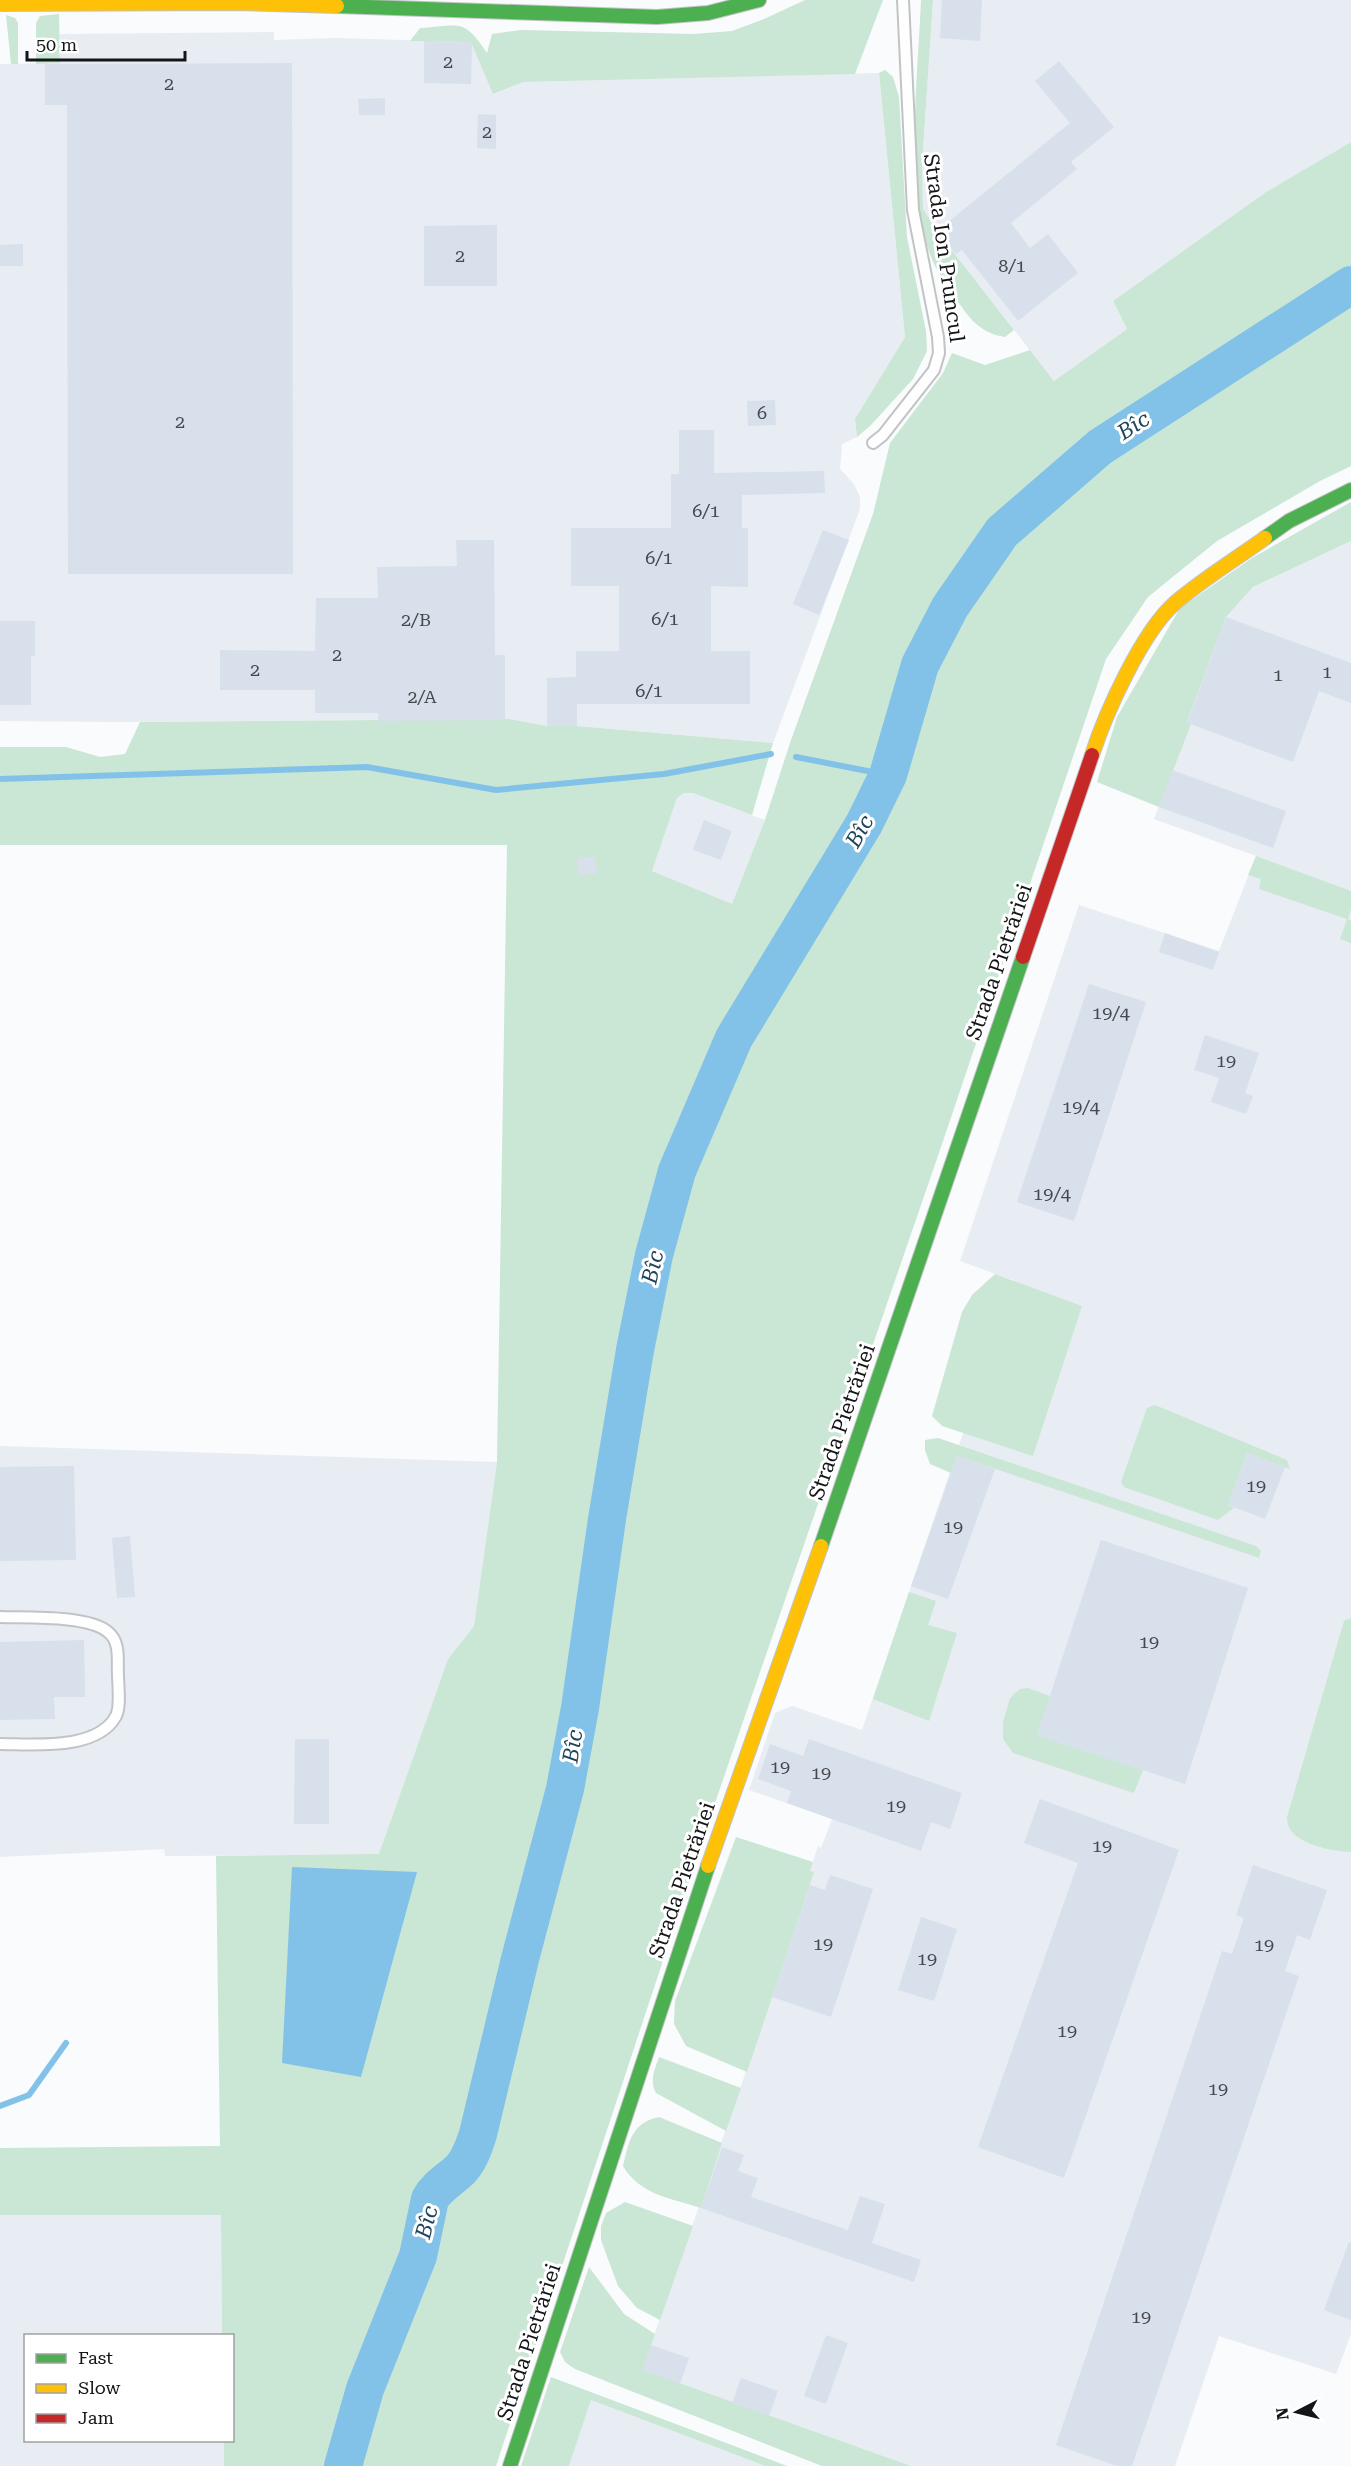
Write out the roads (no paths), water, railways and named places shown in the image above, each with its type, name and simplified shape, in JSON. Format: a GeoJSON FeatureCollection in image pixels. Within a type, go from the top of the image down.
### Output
{"type":"FeatureCollection","features":[{"type":"Feature","properties":{"kind":"street"},"geometry":{"type":"LineString","coordinates":[[0,4],[238,3],[657,17],[693,16],[726,11],[759,0]]}},
{"type":"Feature","properties":{"kind":"street","name":"Strada Pietrăriei"},"geometry":{"type":"LineString","coordinates":[[510,2466],[690,1917],[869,1409],[1099,734],[1138,653],[1154,627],[1175,603],[1289,521],[1351,490]]}},
{"type":"Feature","properties":{"kind":"lane","name":"Strada Ion Pruncul"},"geometry":{"type":"LineString","coordinates":[[873,443],[883,435],[934,370],[939,353],[938,337],[913,210],[903,0]]}},
{"type":"Feature","properties":{"kind":"lane"},"geometry":{"type":"LineString","coordinates":[[0,1617],[61,1619],[93,1624],[109,1632],[117,1645],[118,1694],[116,1715],[103,1729],[84,1740],[61,1744],[0,1744]]}},
{"type":"Feature","properties":{"kind":"water"},"geometry":{"type":"Polygon","coordinates":[[[292,1867],[417,1872],[361,2077],[282,2063],[292,1867]]]}},
{"type":"Feature","properties":{"kind":"waterway","name":"Bîc"},"geometry":{"type":"LineString","coordinates":[[343,2466],[365,2389],[418,2256],[430,2199],[436,2190],[464,2165],[478,2134],[520,1959],[565,1789],[580,1708],[607,1519],[635,1350],[654,1255],[677,1171],[734,1038],[864,824],[888,775],[920,665],[950,607],[1002,532],[1100,447],[1351,285]]}},
{"type":"Feature","properties":{"kind":"waterway"},"geometry":{"type":"LineString","coordinates":[[0,779],[367,767],[496,790],[664,774],[771,754]]}},
{"type":"Feature","properties":{"kind":"waterway"},"geometry":{"type":"LineString","coordinates":[[796,757],[888,775]]}},
{"type":"Feature","properties":{"kind":"waterway"},"geometry":{"type":"LineString","coordinates":[[0,2106],[29,2095],[66,2043]]}}]}
